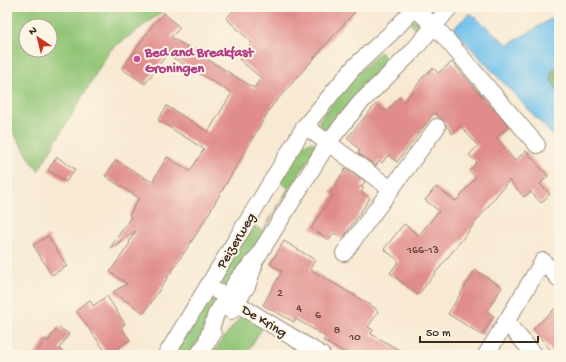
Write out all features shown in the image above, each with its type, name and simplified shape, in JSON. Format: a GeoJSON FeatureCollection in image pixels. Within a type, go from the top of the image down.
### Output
{"type":"FeatureCollection","features":[{"type":"Feature","properties":{"kind":"street","name":"Peizerweg"},"geometry":{"type":"LineString","coordinates":[[202,349],[226,319],[231,300],[247,286],[256,259],[328,142],[360,103],[435,26],[450,7]]}},
{"type":"Feature","properties":{"kind":"street","name":"Peizerweg"},"geometry":{"type":"LineString","coordinates":[[166,355],[207,285],[305,126],[354,67],[416,8],[435,26],[537,145]]}},
{"type":"Feature","properties":{"kind":"street"},"geometry":{"type":"LineString","coordinates":[[305,126],[391,189]]}},
{"type":"Feature","properties":{"kind":"street"},"geometry":{"type":"LineString","coordinates":[[344,253],[437,128]]}},
{"type":"Feature","properties":{"kind":"street"},"geometry":{"type":"LineString","coordinates":[[486,355],[543,261],[559,279]]}},
{"type":"Feature","properties":{"kind":"street","name":"De Kring"},"geometry":{"type":"LineString","coordinates":[[207,285],[322,355]]}},
{"type":"Feature","properties":{"kind":"street"},"geometry":{"type":"LineString","coordinates":[[506,322],[535,355]]}},
{"type":"Feature","properties":{"kind":"green space"},"geometry":{"type":"Polygon","coordinates":[[[7,7],[169,7],[110,50],[38,171],[7,123],[7,7]]]}},
{"type":"Feature","properties":{"kind":"green space"},"geometry":{"type":"Polygon","coordinates":[[[414,20],[427,23],[402,52],[359,91],[325,133],[320,128],[319,120],[353,78],[380,52],[388,61],[418,32],[410,23],[414,20]]]}},
{"type":"Feature","properties":{"kind":"green space"},"geometry":{"type":"Polygon","coordinates":[[[559,65],[559,91],[551,80],[551,72],[559,65]]]}},
{"type":"Feature","properties":{"kind":"green space"},"geometry":{"type":"Polygon","coordinates":[[[312,142],[318,144],[226,291],[221,279],[252,225],[263,231],[289,188],[278,181],[302,145],[312,142]]]}},
{"type":"Feature","properties":{"kind":"green space"},"geometry":{"type":"Polygon","coordinates":[[[211,299],[219,302],[190,355],[172,355],[207,301],[211,299]]]}},
{"type":"Feature","properties":{"kind":"green space"},"geometry":{"type":"Polygon","coordinates":[[[242,315],[263,327],[245,355],[212,355],[222,340],[242,315]]]}},
{"type":"Feature","properties":{"kind":"water"},"geometry":{"type":"Polygon","coordinates":[[[470,13],[508,45],[559,14],[559,65],[551,72],[551,81],[559,91],[559,142],[453,29],[470,13]]]}},
{"type":"Feature","properties":{"kind":"building"},"geometry":{"type":"Polygon","coordinates":[[[237,7],[359,7],[271,107],[199,230],[144,313],[113,292],[127,284],[110,272],[130,243],[129,242],[136,231],[110,248],[131,217],[129,215],[139,198],[105,176],[116,160],[152,182],[167,157],[190,171],[204,149],[158,120],[167,106],[208,132],[232,93],[167,54],[145,84],[122,69],[154,23],[164,13],[180,28],[171,37],[254,88],[261,78],[239,59],[252,43],[226,18],[237,7]]]}},
{"type":"Feature","properties":{"kind":"building"},"geometry":{"type":"Polygon","coordinates":[[[452,62],[509,127],[496,138],[515,161],[526,151],[548,176],[540,184],[550,194],[541,203],[531,192],[524,197],[509,180],[418,295],[390,273],[399,261],[384,249],[404,224],[419,235],[439,211],[425,200],[436,187],[456,201],[476,177],[469,171],[477,162],[469,155],[478,146],[461,126],[452,134],[443,120],[434,113],[397,162],[388,155],[382,163],[379,161],[376,166],[358,153],[360,150],[347,138],[376,104],[386,112],[399,97],[404,102],[423,77],[433,68],[438,73],[452,62]]]}},
{"type":"Feature","properties":{"kind":"building"},"geometry":{"type":"Polygon","coordinates":[[[57,157],[75,169],[66,182],[48,170],[57,157]]]}},
{"type":"Feature","properties":{"kind":"building"},"geometry":{"type":"Polygon","coordinates":[[[346,168],[365,181],[361,187],[364,188],[361,192],[370,198],[343,238],[334,233],[329,240],[311,228],[333,195],[330,193],[346,168]]]}},
{"type":"Feature","properties":{"kind":"building"},"geometry":{"type":"Polygon","coordinates":[[[48,236],[67,266],[52,275],[33,245],[48,236]]]}},
{"type":"Feature","properties":{"kind":"building"},"geometry":{"type":"Polygon","coordinates":[[[284,241],[315,260],[310,269],[375,308],[378,312],[368,327],[373,330],[371,334],[408,355],[349,355],[323,341],[326,337],[296,319],[294,322],[263,305],[282,271],[270,264],[284,241]]]}},
{"type":"Feature","properties":{"kind":"building"},"geometry":{"type":"Polygon","coordinates":[[[475,270],[502,287],[487,311],[494,316],[482,335],[448,314],[475,270]]]}},
{"type":"Feature","properties":{"kind":"building"},"geometry":{"type":"Polygon","coordinates":[[[107,296],[125,324],[121,327],[130,340],[108,355],[77,312],[81,306],[90,300],[93,306],[107,296]]]}},
{"type":"Feature","properties":{"kind":"building"},"geometry":{"type":"Polygon","coordinates":[[[559,305],[559,355],[555,355],[533,329],[559,305]]]}},
{"type":"Feature","properties":{"kind":"building"},"geometry":{"type":"Polygon","coordinates":[[[58,327],[69,334],[59,349],[68,355],[35,355],[45,339],[48,341],[58,327]]]}},
{"type":"Feature","properties":{"kind":"place","name":"Bed and Breakfast Groningen"},"geometry":{"type":"Point","coordinates":[137,59]}}]}
